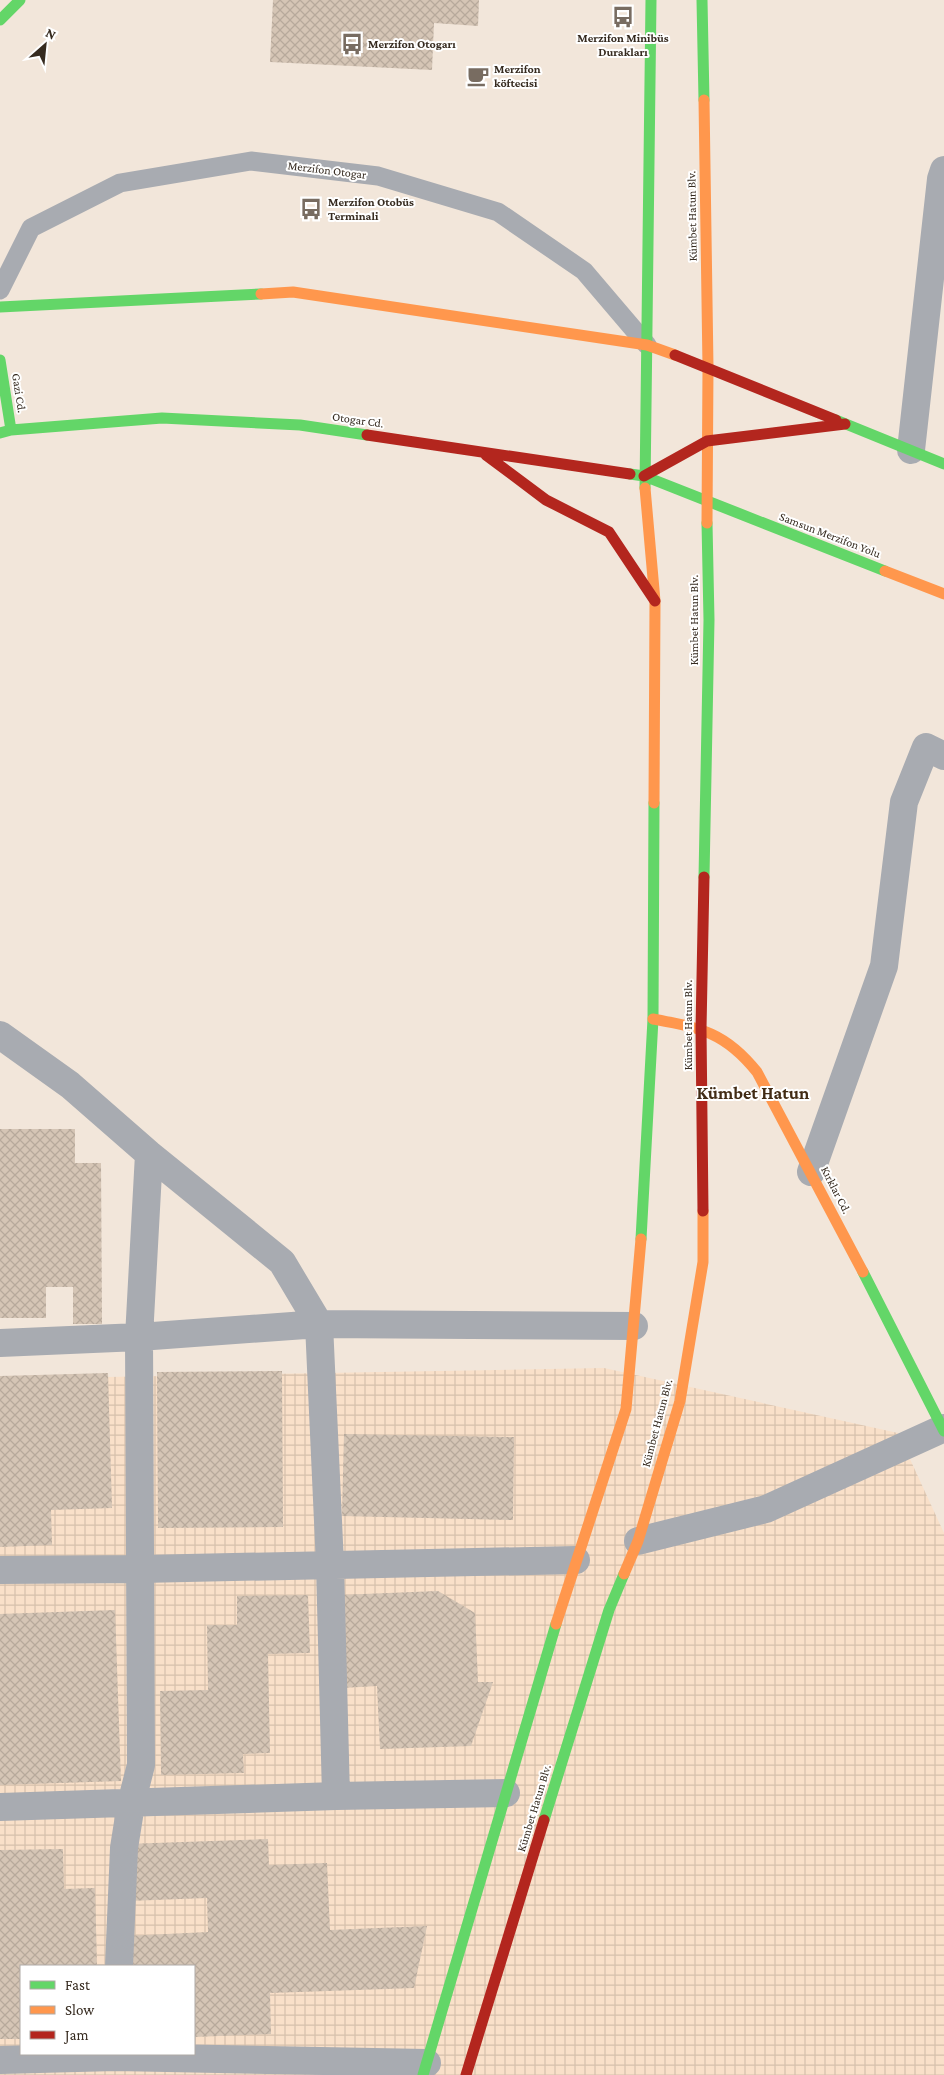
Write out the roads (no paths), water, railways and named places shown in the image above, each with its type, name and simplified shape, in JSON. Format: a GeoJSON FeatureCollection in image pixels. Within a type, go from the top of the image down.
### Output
{"type":"FeatureCollection","features":[{"type":"Feature","properties":{"kind":"main road"},"geometry":{"type":"LineString","coordinates":[[0,20],[20,0]]}},
{"type":"Feature","properties":{"kind":"main road"},"geometry":{"type":"LineString","coordinates":[[425,2069],[576,1560],[626,1409],[638,1286],[653,1019],[655,601],[644,476],[651,0]]}},
{"type":"Feature","properties":{"kind":"main road","name":"Kümbet Hatun Blv."},"geometry":{"type":"LineString","coordinates":[[466,2075],[609,1610],[638,1541],[680,1401],[703,1262],[701,1029],[709,620],[706,502],[708,367],[702,0]]}},
{"type":"Feature","properties":{"kind":"main road"},"geometry":{"type":"LineString","coordinates":[[0,308],[293,292],[647,345],[708,367],[944,464]]}},
{"type":"Feature","properties":{"kind":"main road","name":"Gazi Cd."},"geometry":{"type":"LineString","coordinates":[[0,360],[6,432]]}},
{"type":"Feature","properties":{"kind":"main road","name":"Otogar Cd."},"geometry":{"type":"LineString","coordinates":[[6,432],[162,418],[300,425],[644,476],[706,502]]}},
{"type":"Feature","properties":{"kind":"main road"},"geometry":{"type":"LineString","coordinates":[[644,476],[707,441],[846,424]]}},
{"type":"Feature","properties":{"kind":"main road"},"geometry":{"type":"LineString","coordinates":[[483,453],[546,500],[609,532],[655,601]]}},
{"type":"Feature","properties":{"kind":"main road","name":"Samsun Merzifon Yolu"},"geometry":{"type":"LineString","coordinates":[[706,502],[944,594]]}},
{"type":"Feature","properties":{"kind":"main road","name":"Kırklar Cd."},"geometry":{"type":"LineString","coordinates":[[653,1019],[701,1029],[724,1038],[744,1054],[757,1072],[944,1429]]}},
{"type":"Feature","properties":{"kind":"street"},"geometry":{"type":"LineString","coordinates":[[911,450],[941,179],[944,170]]}},
{"type":"Feature","properties":{"kind":"street"},"geometry":{"type":"LineString","coordinates":[[811,1172],[884,966],[904,802],[926,747],[944,756]]}},
{"type":"Feature","properties":{"kind":"street"},"geometry":{"type":"LineString","coordinates":[[2,1042],[70,1085],[149,1154],[282,1262],[319,1324],[330,1565],[336,1796]]}},
{"type":"Feature","properties":{"kind":"street"},"geometry":{"type":"LineString","coordinates":[[119,1965],[124,1848],[131,1804],[141,1765],[138,1337],[149,1154]]}},
{"type":"Feature","properties":{"kind":"street"},"geometry":{"type":"LineString","coordinates":[[0,1342],[138,1337],[319,1324],[634,1326]]}},
{"type":"Feature","properties":{"kind":"street"},"geometry":{"type":"LineString","coordinates":[[638,1541],[766,1509],[944,1429]]}},
{"type":"Feature","properties":{"kind":"street"},"geometry":{"type":"LineString","coordinates":[[0,1570],[576,1560]]}},
{"type":"Feature","properties":{"kind":"street"},"geometry":{"type":"LineString","coordinates":[[0,1807],[336,1796],[506,1793]]}},
{"type":"Feature","properties":{"kind":"street"},"geometry":{"type":"LineString","coordinates":[[0,2060],[425,2069]]}},
{"type":"Feature","properties":{"kind":"lane","name":"Merzifon Otogar"},"geometry":{"type":"LineString","coordinates":[[0,290],[31,228],[120,183],[251,161],[378,176],[498,212],[584,272],[647,345]]}},
{"type":"Feature","properties":{"kind":"place","name":"Merzifon Minibüs Durakları"},"geometry":{"type":"Point","coordinates":[623,17]}},
{"type":"Feature","properties":{"kind":"place","name":"Merzifon Otogarı"},"geometry":{"type":"Point","coordinates":[352,44]}},
{"type":"Feature","properties":{"kind":"place","name":"Merzifon köftecisi"},"geometry":{"type":"Point","coordinates":[478,76]}},
{"type":"Feature","properties":{"kind":"place","name":"Merzifon Otobüs Terminali"},"geometry":{"type":"Point","coordinates":[311,209]}},
{"type":"Feature","properties":{"kind":"district","name":"Kümbet Hatun"},"geometry":{"type":"Point","coordinates":[753,1093]}}]}
